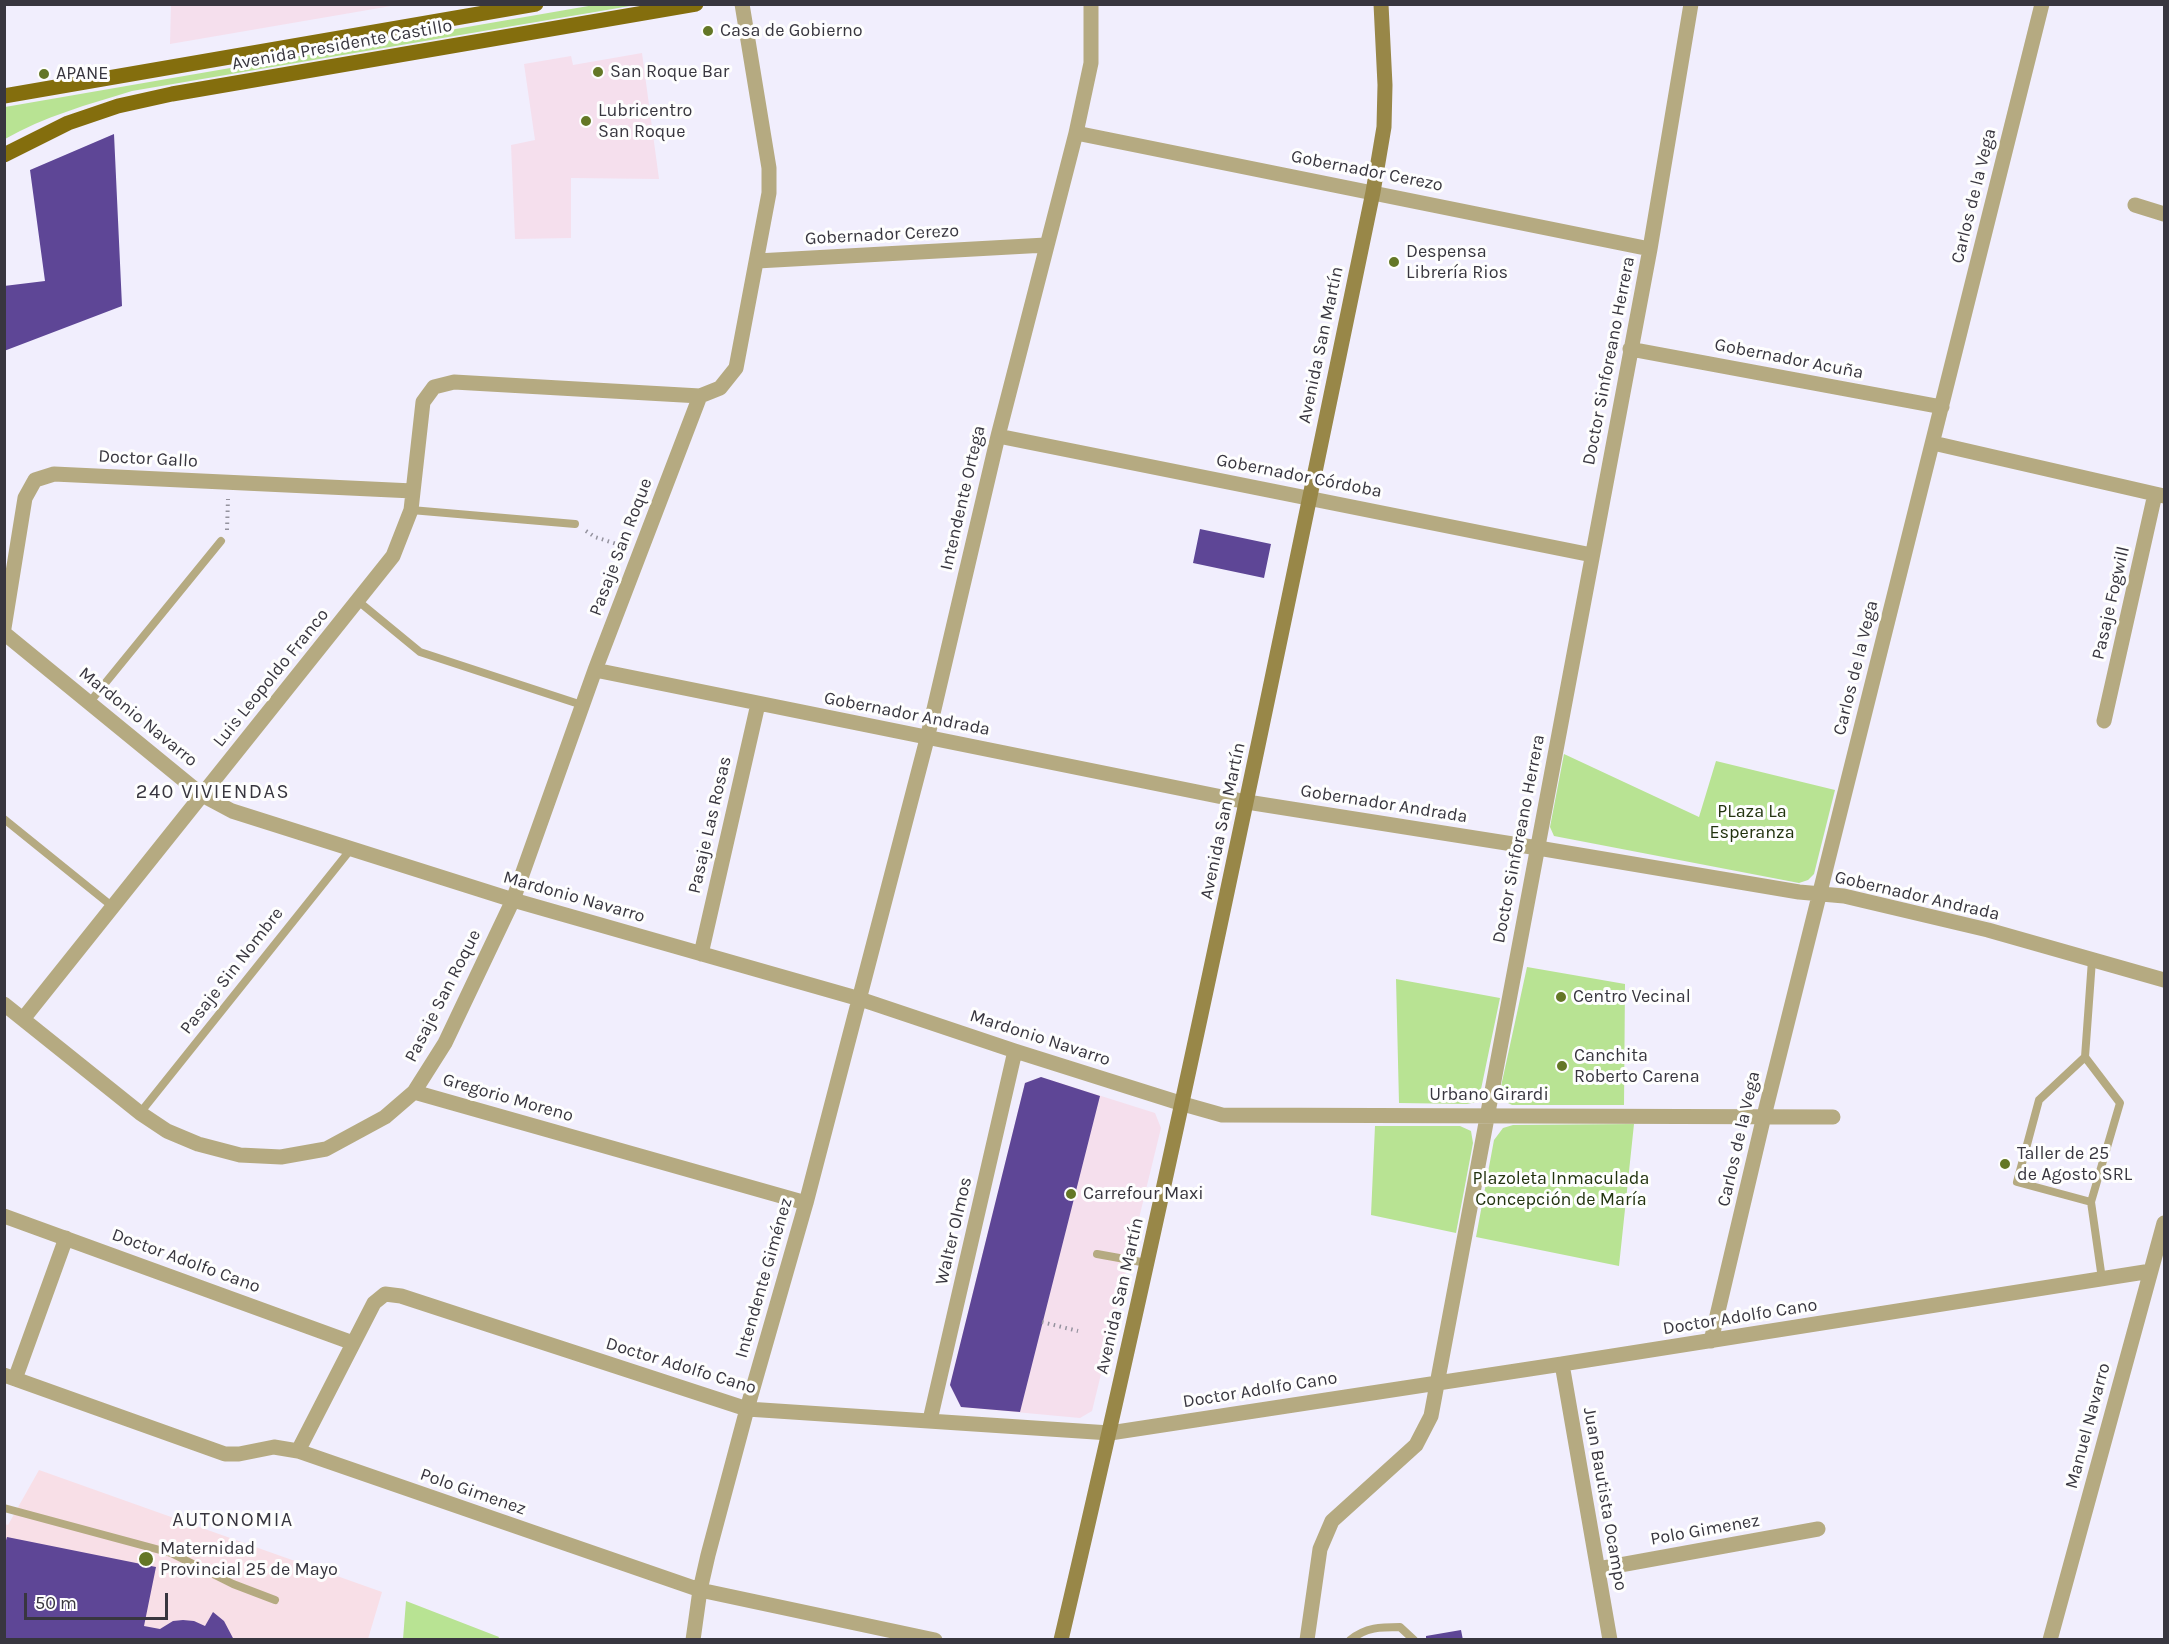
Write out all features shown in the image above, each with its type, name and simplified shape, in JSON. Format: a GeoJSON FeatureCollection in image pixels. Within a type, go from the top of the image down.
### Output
{"type":"FeatureCollection","features":[{"type":"Feature","properties":{"kind":"main road","name":"Avenida Presidente Castillo"},"geometry":{"type":"LineString","coordinates":[[4,96],[536,4]]}},
{"type":"Feature","properties":{"kind":"main road","name":"Avenida Presidente Castillo"},"geometry":{"type":"LineString","coordinates":[[8,155],[68,123],[118,106],[172,94],[696,4]]}},
{"type":"Feature","properties":{"kind":"main road","name":"Avenida San Martín"},"geometry":{"type":"LineString","coordinates":[[1060,1640],[1110,1433],[1183,1104],[1373,192],[1384,127],[1382,4]]}},
{"type":"Feature","properties":{"kind":"street"},"geometry":{"type":"LineString","coordinates":[[700,396],[720,388],[736,368],[769,193],[769,168],[742,4]]}},
{"type":"Feature","properties":{"kind":"street","name":"Intendente Ortega"},"geometry":{"type":"LineString","coordinates":[[860,999],[927,739],[998,436],[1076,133],[1091,63],[1091,4]]}},
{"type":"Feature","properties":{"kind":"street","name":"Doctor Sinforeano Herrera"},"geometry":{"type":"LineString","coordinates":[[1307,1640],[1320,1549],[1332,1521],[1416,1445],[1431,1416],[1650,249],[1691,4]]}},
{"type":"Feature","properties":{"kind":"street","name":"Carlos de la Vega"},"geometry":{"type":"LineString","coordinates":[[1711,1341],[1764,1116],[2042,4]]}},
{"type":"Feature","properties":{"kind":"street","name":"Gobernador Cerezo"},"geometry":{"type":"LineString","coordinates":[[1076,133],[1650,249]]}},
{"type":"Feature","properties":{"kind":"street"},"geometry":{"type":"LineString","coordinates":[[2135,205],[2164,214]]}},
{"type":"Feature","properties":{"kind":"street","name":"Gobernador Cerezo"},"geometry":{"type":"LineString","coordinates":[[757,261],[1046,245]]}},
{"type":"Feature","properties":{"kind":"street","name":"Gobernador Acuña"},"geometry":{"type":"LineString","coordinates":[[1630,349],[1942,407]]}},
{"type":"Feature","properties":{"kind":"street","name":"Luis Leopoldo Franco"},"geometry":{"type":"LineString","coordinates":[[23,1018],[393,556],[411,510],[423,402],[434,387],[454,382],[700,396]]}},
{"type":"Feature","properties":{"kind":"street","name":"Pasaje San Roque"},"geometry":{"type":"LineString","coordinates":[[414,1092],[445,1043],[513,900],[582,705],[700,396]]}},
{"type":"Feature","properties":{"kind":"street","name":"Gobernador Córdoba"},"geometry":{"type":"LineString","coordinates":[[998,436],[1592,555]]}},
{"type":"Feature","properties":{"kind":"street"},"geometry":{"type":"LineString","coordinates":[[1933,443],[2160,495]]}},
{"type":"Feature","properties":{"kind":"street","name":"Doctor Gallo"},"geometry":{"type":"LineString","coordinates":[[4,628],[25,498],[34,480],[54,474],[413,491]]}},
{"type":"Feature","properties":{"kind":"street","name":"Pasaje Fogwill"},"geometry":{"type":"LineString","coordinates":[[2104,721],[2160,495]]}},
{"type":"Feature","properties":{"kind":"street","name":"Mardonio Navarro"},"geometry":{"type":"LineString","coordinates":[[4,633],[202,795],[232,811],[513,900],[860,999],[1183,1104]]}},
{"type":"Feature","properties":{"kind":"street","name":"Gobernador Andrada"},"geometry":{"type":"LineString","coordinates":[[595,670],[1247,802],[1844,896],[1988,930],[2164,980]]}},
{"type":"Feature","properties":{"kind":"street","name":"Pasaje Las Rosas"},"geometry":{"type":"LineString","coordinates":[[701,954],[758,704]]}},
{"type":"Feature","properties":{"kind":"street","name":"Intendente Giménez"},"geometry":{"type":"LineString","coordinates":[[693,1640],[700,1590],[747,1409],[806,1203],[860,999]]}},
{"type":"Feature","properties":{"kind":"street","name":"Gregorio Moreno"},"geometry":{"type":"LineString","coordinates":[[4,1004],[140,1113],[167,1131],[198,1144],[240,1155],[281,1157],[326,1149],[385,1117],[414,1092],[806,1203]]}},
{"type":"Feature","properties":{"kind":"street","name":"Walter Olmos"},"geometry":{"type":"LineString","coordinates":[[930,1420],[1015,1051]]}},
{"type":"Feature","properties":{"kind":"street","name":"Urbano Girardi"},"geometry":{"type":"LineString","coordinates":[[1183,1104],[1222,1115],[1487,1114],[1833,1117]]}},
{"type":"Feature","properties":{"kind":"street","name":"Doctor Adolfo Cano"},"geometry":{"type":"LineString","coordinates":[[4,1216],[353,1343],[374,1303],[385,1294],[401,1296],[747,1409],[1110,1433],[2151,1271]]}},
{"type":"Feature","properties":{"kind":"street","name":"Manuel Navarro"},"geometry":{"type":"LineString","coordinates":[[2050,1640],[2164,1223]]}},
{"type":"Feature","properties":{"kind":"street"},"geometry":{"type":"LineString","coordinates":[[10,1377],[66,1238]]}},
{"type":"Feature","properties":{"kind":"street"},"geometry":{"type":"LineString","coordinates":[[298,1451],[353,1343]]}},
{"type":"Feature","properties":{"kind":"street","name":"Juan Bautista Ocampo"},"geometry":{"type":"LineString","coordinates":[[1562,1364],[1610,1640]]}},
{"type":"Feature","properties":{"kind":"street","name":"Polo Gimenez"},"geometry":{"type":"LineString","coordinates":[[10,1377],[225,1454],[239,1454],[274,1447],[298,1451],[700,1590],[935,1640]]}},
{"type":"Feature","properties":{"kind":"street","name":"Polo Gimenez"},"geometry":{"type":"LineString","coordinates":[[1598,1569],[1818,1529]]}},
{"type":"Feature","properties":{"kind":"lane"},"geometry":{"type":"LineString","coordinates":[[411,510],[575,524]]}},
{"type":"Feature","properties":{"kind":"lane"},"geometry":{"type":"LineString","coordinates":[[89,703],[221,541]]}},
{"type":"Feature","properties":{"kind":"lane"},"geometry":{"type":"LineString","coordinates":[[358,601],[420,652],[582,705]]}},
{"type":"Feature","properties":{"kind":"lane"},"geometry":{"type":"LineString","coordinates":[[4,819],[113,907]]}},
{"type":"Feature","properties":{"kind":"lane","name":"Pasaje Sin Nombre"},"geometry":{"type":"LineString","coordinates":[[140,1113],[351,849]]}},
{"type":"Feature","properties":{"kind":"lane"},"geometry":{"type":"LineString","coordinates":[[2092,960],[2085,1057],[2120,1103],[2091,1202],[2102,1279]]}},
{"type":"Feature","properties":{"kind":"lane"},"geometry":{"type":"LineString","coordinates":[[2085,1057],[2039,1100],[2017,1182],[2091,1202]]}},
{"type":"Feature","properties":{"kind":"lane"},"geometry":{"type":"LineString","coordinates":[[1097,1254],[1147,1263]]}},
{"type":"Feature","properties":{"kind":"lane"},"geometry":{"type":"LineString","coordinates":[[4,1508],[171,1552],[233,1584],[274,1600]]}},
{"type":"Feature","properties":{"kind":"lane"},"geometry":{"type":"LineString","coordinates":[[1350,1640],[1361,1631],[1376,1627],[1392,1627],[1400,1628],[1414,1640]]}},
{"type":"Feature","properties":{"kind":"path"},"geometry":{"type":"LineString","coordinates":[[221,541],[226,535],[229,482]]}},
{"type":"Feature","properties":{"kind":"path"},"geometry":{"type":"LineString","coordinates":[[575,524],[595,537],[640,551]]}},
{"type":"Feature","properties":{"kind":"path"},"geometry":{"type":"LineString","coordinates":[[1042,1322],[1078,1331]]}},
{"type":"Feature","properties":{"kind":"shaded area"},"geometry":{"type":"Polygon","coordinates":[[[171,4],[397,5],[170,44],[171,4]]]}},
{"type":"Feature","properties":{"kind":"shaded area"},"geometry":{"type":"Polygon","coordinates":[[[642,53],[659,179],[571,178],[571,238],[515,239],[511,145],[535,140],[524,64],[571,56],[573,65],[642,53]]]}},
{"type":"Feature","properties":{"kind":"shaded area","name":"Carrefour Maxi"},"geometry":{"type":"Polygon","coordinates":[[[1041,1077],[1155,1113],[1161,1128],[1092,1411],[1080,1418],[961,1407],[950,1385],[1025,1083],[1041,1077]]]}},
{"type":"Feature","properties":{"kind":"shaded area","name":"Maternidad Provincial 25 de Mayo"},"geometry":{"type":"Polygon","coordinates":[[[39,1470],[382,1592],[368,1639],[5,1640],[5,1524],[8,1525],[39,1470]]]}},
{"type":"Feature","properties":{"kind":"green space"},"geometry":{"type":"Polygon","coordinates":[[[600,4],[636,5],[132,91],[51,118],[5,139],[5,107],[600,4]]]}},
{"type":"Feature","properties":{"kind":"green space","name":"PLaza La Esperanza"},"geometry":{"type":"Polygon","coordinates":[[[1564,754],[1699,817],[1716,761],[1835,790],[1814,874],[1808,880],[1799,883],[1554,836],[1550,827],[1564,754]]]}},
{"type":"Feature","properties":{"kind":"green space"},"geometry":{"type":"Polygon","coordinates":[[[1527,967],[1625,984],[1624,1105],[1512,1105],[1504,1101],[1500,1091],[1527,967]]]}},
{"type":"Feature","properties":{"kind":"green space"},"geometry":{"type":"Polygon","coordinates":[[[1396,979],[1500,998],[1480,1094],[1476,1102],[1467,1104],[1399,1103],[1396,979]]]}},
{"type":"Feature","properties":{"kind":"green space","name":"Plazoleta Inmaculada Concepción de María"},"geometry":{"type":"Polygon","coordinates":[[[1634,1124],[1619,1266],[1476,1237],[1494,1140],[1503,1128],[1513,1125],[1634,1124]]]}},
{"type":"Feature","properties":{"kind":"green space","name":"Plazoleta Inmaculada Concepción de María"},"geometry":{"type":"Polygon","coordinates":[[[1375,1126],[1460,1126],[1471,1131],[1473,1143],[1456,1233],[1371,1215],[1375,1126]]]}},
{"type":"Feature","properties":{"kind":"green space"},"geometry":{"type":"Polygon","coordinates":[[[406,1601],[499,1637],[498,1639],[403,1639],[406,1601]]]}},
{"type":"Feature","properties":{"kind":"building"},"geometry":{"type":"Polygon","coordinates":[[[114,134],[122,306],[4,351],[4,286],[45,281],[30,170],[114,134]]]}},
{"type":"Feature","properties":{"kind":"building"},"geometry":{"type":"Polygon","coordinates":[[[1200,529],[1271,544],[1264,578],[1193,563],[1200,529]]]}},
{"type":"Feature","properties":{"kind":"building"},"geometry":{"type":"Polygon","coordinates":[[[1041,1077],[1100,1096],[1020,1412],[961,1407],[950,1385],[1025,1083],[1041,1077]]]}},
{"type":"Feature","properties":{"kind":"building"},"geometry":{"type":"Polygon","coordinates":[[[7,1537],[156,1567],[144,1626],[160,1629],[173,1621],[183,1620],[194,1621],[205,1626],[213,1612],[224,1621],[234,1640],[4,1640],[4,1547],[7,1537]]]}},
{"type":"Feature","properties":{"kind":"building"},"geometry":{"type":"Polygon","coordinates":[[[1461,1630],[1463,1640],[1426,1640],[1426,1636],[1461,1630]]]}},
{"type":"Feature","properties":{"kind":"place","name":"Casa de Gobierno"},"geometry":{"type":"Point","coordinates":[708,31]}},
{"type":"Feature","properties":{"kind":"place","name":"San Roque Bar"},"geometry":{"type":"Point","coordinates":[598,72]}},
{"type":"Feature","properties":{"kind":"place","name":"APANE"},"geometry":{"type":"Point","coordinates":[44,74]}},
{"type":"Feature","properties":{"kind":"place","name":"Lubricentro San Roque"},"geometry":{"type":"Point","coordinates":[586,121]}},
{"type":"Feature","properties":{"kind":"place","name":"Despensa Librería Rios"},"geometry":{"type":"Point","coordinates":[1394,262]}},
{"type":"Feature","properties":{"kind":"place","name":"Centro Vecinal"},"geometry":{"type":"Point","coordinates":[1561,997]}},
{"type":"Feature","properties":{"kind":"place","name":"Canchita Roberto Carena"},"geometry":{"type":"Point","coordinates":[1562,1066]}},
{"type":"Feature","properties":{"kind":"place","name":"Taller de 25 de Agosto SRL"},"geometry":{"type":"Point","coordinates":[2005,1164]}},
{"type":"Feature","properties":{"kind":"place","name":"Carrefour Maxi"},"geometry":{"type":"Point","coordinates":[1071,1194]}},
{"type":"Feature","properties":{"kind":"place","name":"Maternidad Provincial 25 de Mayo"},"geometry":{"type":"Point","coordinates":[146,1559]}},
{"type":"Feature","properties":{"kind":"district","name":"240 VIVIENDAS"},"geometry":{"type":"Point","coordinates":[213,792]}},
{"type":"Feature","properties":{"kind":"district","name":"AUTONOMIA"},"geometry":{"type":"Point","coordinates":[233,1520]}}]}
